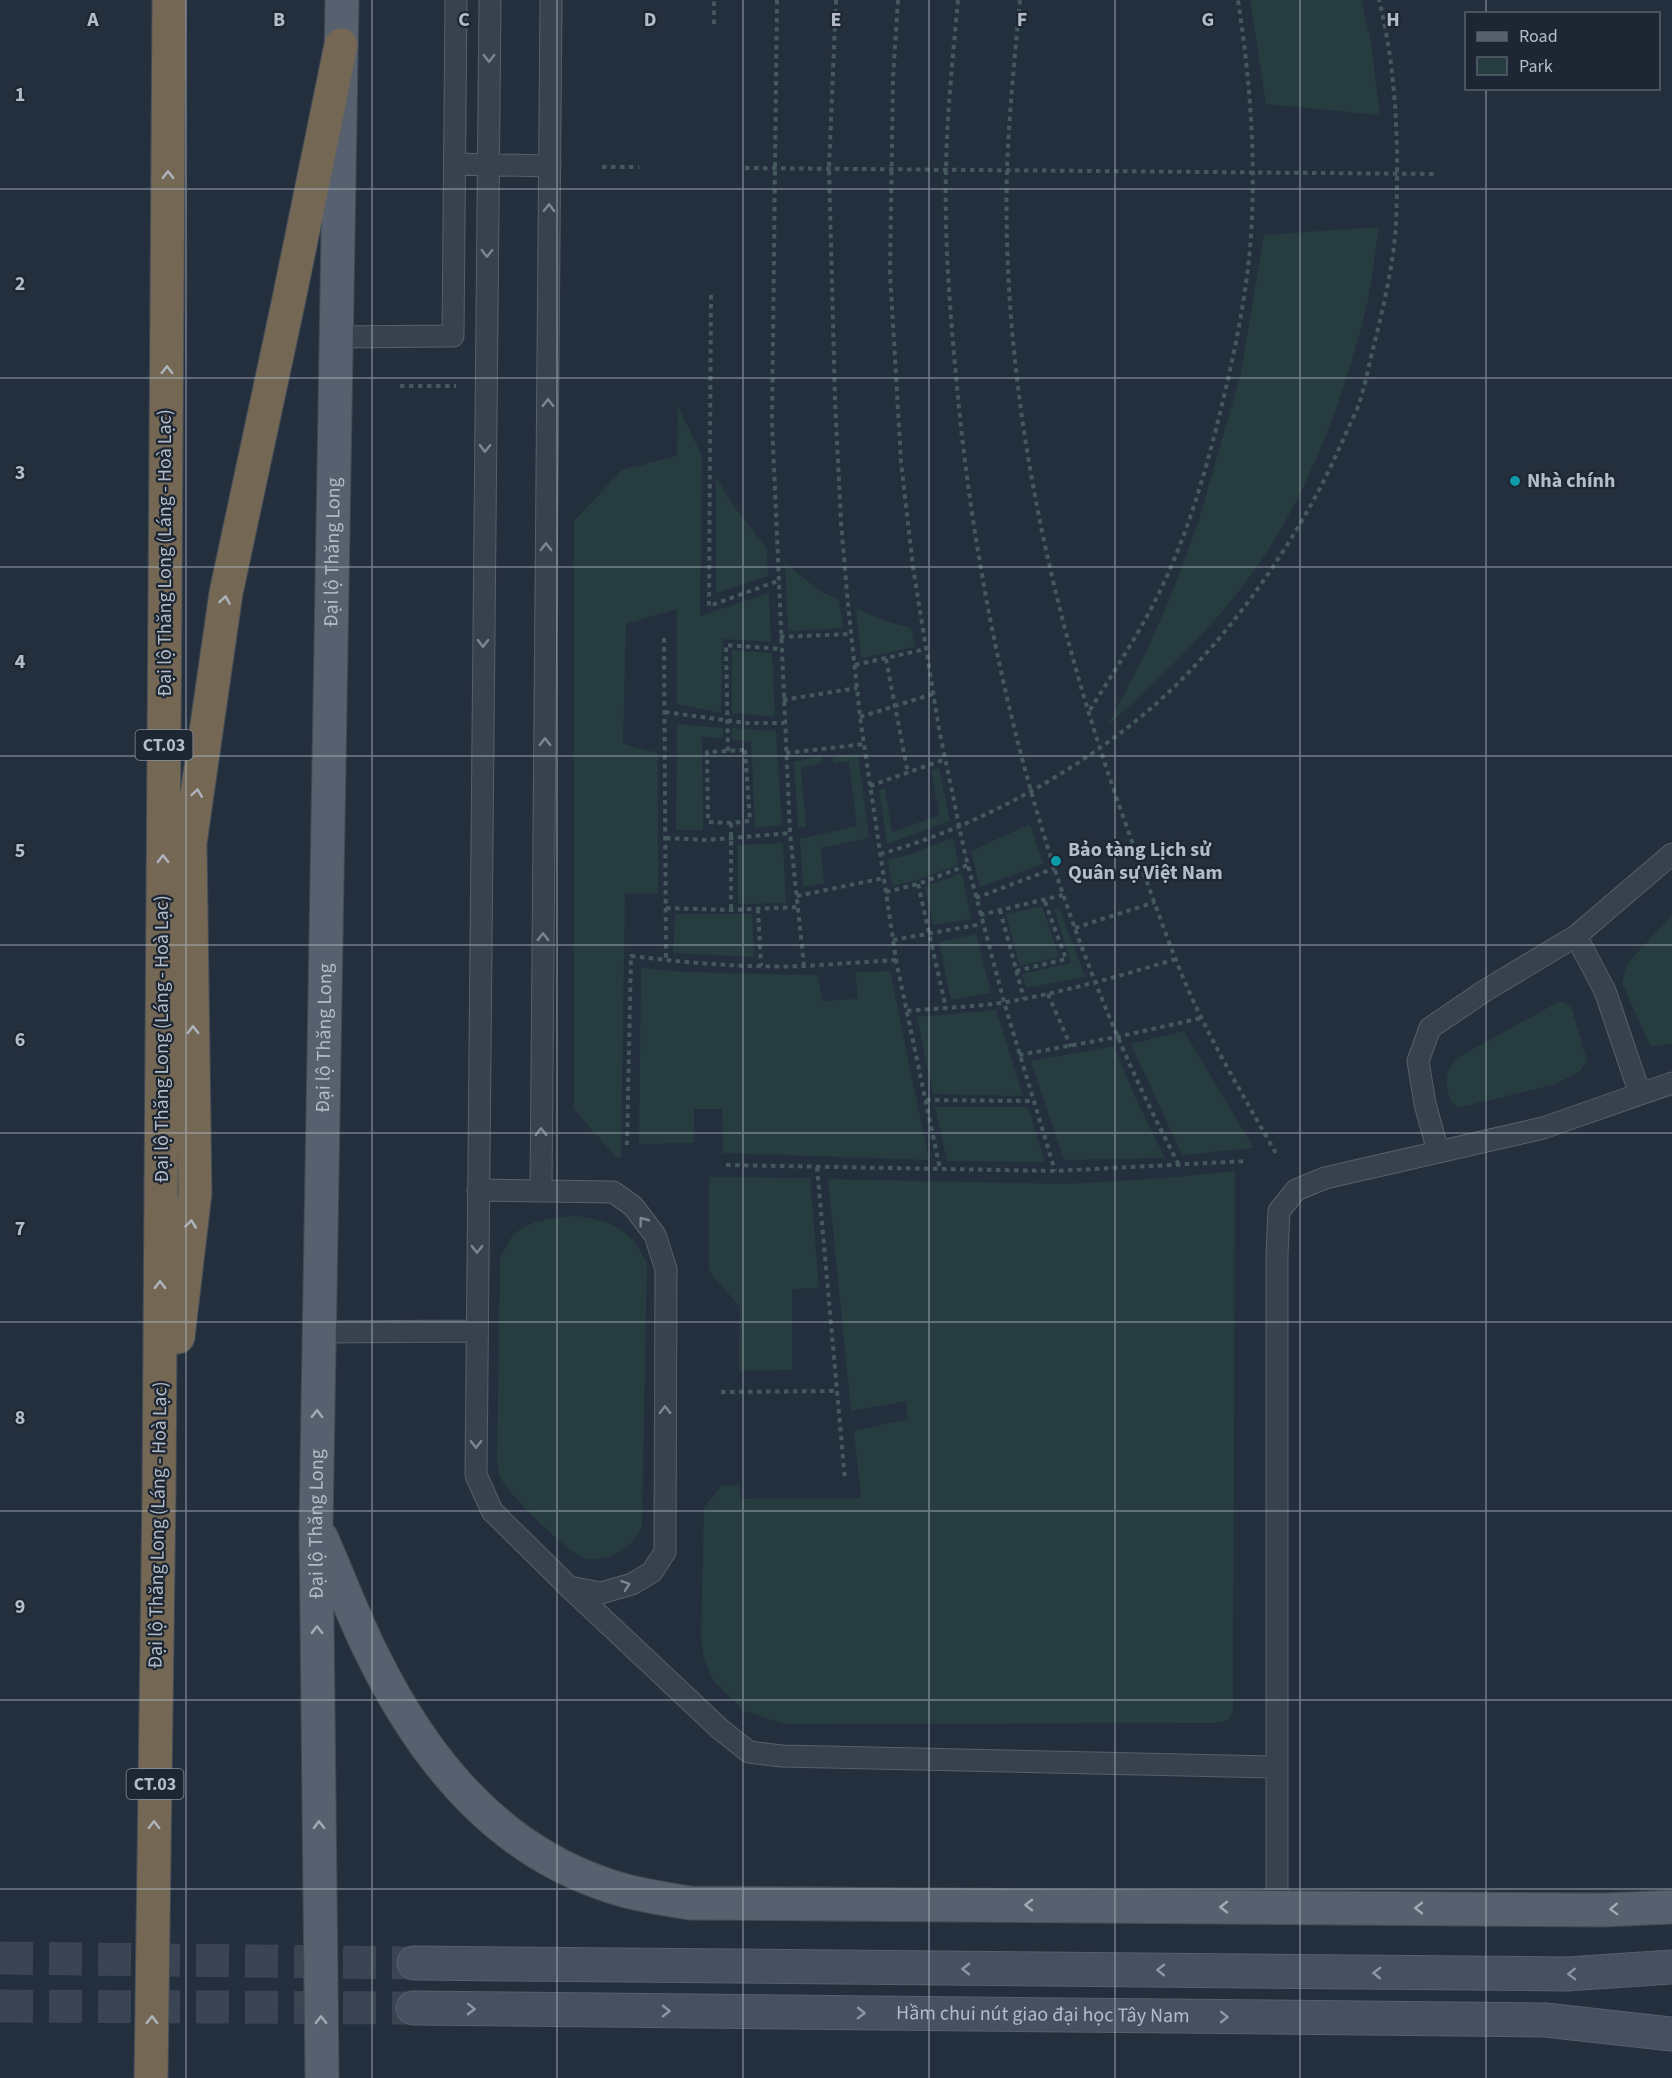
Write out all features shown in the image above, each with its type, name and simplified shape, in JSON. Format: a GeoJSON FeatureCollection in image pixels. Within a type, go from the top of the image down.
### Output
{"type":"FeatureCollection","features":[{"type":"Feature","properties":{"kind":"highway","name":"Đại lộ Thăng Long (Láng - Hoà Lạc)"},"geometry":{"type":"LineString","coordinates":[[151,2078],[159,1491],[169,0]]}},
{"type":"Feature","properties":{"kind":"highway"},"geometry":{"type":"LineString","coordinates":[[159,1491],[195,1193],[190,843],[226,593],[341,45]]}},
{"type":"Feature","properties":{"kind":"main road","name":"Đại lộ Thăng Long"},"geometry":{"type":"LineString","coordinates":[[322,2078],[316,1525],[342,0]]}},
{"type":"Feature","properties":{"kind":"main road"},"geometry":{"type":"LineString","coordinates":[[316,1525],[374,1658],[411,1724],[456,1785],[500,1828],[544,1857],[600,1883],[642,1895],[690,1903],[1593,1910],[1672,1907]]}},
{"type":"Feature","properties":{"kind":"street"},"geometry":{"type":"LineString","coordinates":[[414,1963],[1567,1974],[1672,1967]]}},
{"type":"Feature","properties":{"kind":"street","name":"Hầm chui nút giao đại học Tây Nam"},"geometry":{"type":"LineString","coordinates":[[413,2008],[1545,2020],[1672,2034]]}},
{"type":"Feature","properties":{"kind":"lane"},"geometry":{"type":"LineString","coordinates":[[336,336],[453,336],[456,0]]}},
{"type":"Feature","properties":{"kind":"lane"},"geometry":{"type":"LineString","coordinates":[[490,0],[476,1475],[492,1511],[720,1729],[749,1752],[782,1756],[1276,1767]]}},
{"type":"Feature","properties":{"kind":"lane"},"geometry":{"type":"LineString","coordinates":[[541,1190],[551,0]]}},
{"type":"Feature","properties":{"kind":"lane"},"geometry":{"type":"LineString","coordinates":[[455,164],[550,166]]}},
{"type":"Feature","properties":{"kind":"lane"},"geometry":{"type":"LineString","coordinates":[[1438,1151],[1425,1104],[1418,1061],[1430,1028],[1486,990],[1576,936],[1672,854]]}},
{"type":"Feature","properties":{"kind":"lane"},"geometry":{"type":"LineString","coordinates":[[1576,936],[1605,991],[1640,1094]]}},
{"type":"Feature","properties":{"kind":"lane"},"geometry":{"type":"LineString","coordinates":[[1277,1907],[1277,1255],[1279,1211],[1296,1190],[1325,1178],[1543,1128],[1672,1083]]}},
{"type":"Feature","properties":{"kind":"lane"},"geometry":{"type":"LineString","coordinates":[[478,1190],[613,1192],[633,1206],[655,1235],[666,1269],[665,1552],[652,1572],[632,1584],[601,1593],[569,1587]]}},
{"type":"Feature","properties":{"kind":"lane"},"geometry":{"type":"LineString","coordinates":[[319,1332],[477,1331]]}},
{"type":"Feature","properties":{"kind":"path"},"geometry":{"type":"LineString","coordinates":[[714,0],[714,24]]}},
{"type":"Feature","properties":{"kind":"path"},"geometry":{"type":"LineString","coordinates":[[777,0],[772,422],[790,833],[804,966]]}},
{"type":"Feature","properties":{"kind":"path"},"geometry":{"type":"LineString","coordinates":[[837,0],[828,168],[842,523],[860,717],[880,855],[896,960],[940,1169]]}},
{"type":"Feature","properties":{"kind":"path"},"geometry":{"type":"LineString","coordinates":[[898,0],[893,78],[890,273],[901,462],[926,649],[946,759],[982,924],[1055,1172]]}},
{"type":"Feature","properties":{"kind":"path"},"geometry":{"type":"LineString","coordinates":[[958,0],[946,170],[948,266],[953,344],[970,503],[984,592],[1018,743],[1063,895],[1117,1037],[1179,1165]]}},
{"type":"Feature","properties":{"kind":"path"},"geometry":{"type":"LineString","coordinates":[[1020,0],[1007,170],[1009,266],[1023,427],[1040,519],[1057,593],[1100,747],[1155,903],[1201,1018],[1278,1157]]}},
{"type":"Feature","properties":{"kind":"path"},"geometry":{"type":"LineString","coordinates":[[1089,710],[1136,637],[1160,591],[1193,507],[1211,449],[1237,338],[1251,236],[1253,172],[1252,102],[1238,0]]}},
{"type":"Feature","properties":{"kind":"path"},"geometry":{"type":"LineString","coordinates":[[880,855],[960,827],[1032,791],[1100,747],[1150,708],[1188,674],[1236,618],[1285,551],[1327,477],[1360,402],[1383,306],[1396,225],[1396,116],[1387,32],[1379,0]]}},
{"type":"Feature","properties":{"kind":"path"},"geometry":{"type":"LineString","coordinates":[[602,167],[639,167]]}},
{"type":"Feature","properties":{"kind":"path"},"geometry":{"type":"LineString","coordinates":[[745,168],[1436,174]]}},
{"type":"Feature","properties":{"kind":"path"},"geometry":{"type":"LineString","coordinates":[[711,295],[709,606],[778,580]]}},
{"type":"Feature","properties":{"kind":"path"},"geometry":{"type":"LineString","coordinates":[[400,386],[464,386]]}},
{"type":"Feature","properties":{"kind":"path"},"geometry":{"type":"LineString","coordinates":[[780,638],[852,634]]}},
{"type":"Feature","properties":{"kind":"path"},"geometry":{"type":"LineString","coordinates":[[664,638],[666,960]]}},
{"type":"Feature","properties":{"kind":"path"},"geometry":{"type":"LineString","coordinates":[[728,751],[726,645],[781,649]]}},
{"type":"Feature","properties":{"kind":"path"},"geometry":{"type":"LineString","coordinates":[[855,664],[926,649]]}},
{"type":"Feature","properties":{"kind":"path"},"geometry":{"type":"LineString","coordinates":[[886,658],[908,774]]}},
{"type":"Feature","properties":{"kind":"path"},"geometry":{"type":"LineString","coordinates":[[783,700],[857,688]]}},
{"type":"Feature","properties":{"kind":"path"},"geometry":{"type":"LineString","coordinates":[[860,717],[933,694]]}},
{"type":"Feature","properties":{"kind":"path"},"geometry":{"type":"LineString","coordinates":[[665,712],[746,723],[784,723]]}},
{"type":"Feature","properties":{"kind":"path"},"geometry":{"type":"LineString","coordinates":[[786,753],[865,744]]}},
{"type":"Feature","properties":{"kind":"path"},"geometry":{"type":"LineString","coordinates":[[746,750],[750,820],[731,823],[708,822],[707,752],[728,751],[746,750]]}},
{"type":"Feature","properties":{"kind":"path"},"geometry":{"type":"LineString","coordinates":[[870,786],[946,759]]}},
{"type":"Feature","properties":{"kind":"path"},"geometry":{"type":"LineString","coordinates":[[731,823],[731,910]]}},
{"type":"Feature","properties":{"kind":"path"},"geometry":{"type":"LineString","coordinates":[[666,838],[708,840],[790,833]]}},
{"type":"Feature","properties":{"kind":"path"},"geometry":{"type":"LineString","coordinates":[[886,892],[918,884],[968,865]]}},
{"type":"Feature","properties":{"kind":"path"},"geometry":{"type":"LineString","coordinates":[[976,898],[1055,868]]}},
{"type":"Feature","properties":{"kind":"path"},"geometry":{"type":"LineString","coordinates":[[796,896],[884,878]]}},
{"type":"Feature","properties":{"kind":"path"},"geometry":{"type":"LineString","coordinates":[[918,884],[946,1008]]}},
{"type":"Feature","properties":{"kind":"path"},"geometry":{"type":"LineString","coordinates":[[980,915],[1063,895]]}},
{"type":"Feature","properties":{"kind":"path"},"geometry":{"type":"LineString","coordinates":[[1016,971],[1066,960],[1044,899]]}},
{"type":"Feature","properties":{"kind":"path"},"geometry":{"type":"LineString","coordinates":[[1075,928],[1155,903]]}},
{"type":"Feature","properties":{"kind":"path"},"geometry":{"type":"LineString","coordinates":[[666,908],[731,910],[798,907]]}},
{"type":"Feature","properties":{"kind":"path"},"geometry":{"type":"LineString","coordinates":[[758,909],[761,966]]}},
{"type":"Feature","properties":{"kind":"path"},"geometry":{"type":"LineString","coordinates":[[1000,910],[1024,999]]}},
{"type":"Feature","properties":{"kind":"path"},"geometry":{"type":"LineString","coordinates":[[894,940],[982,924]]}},
{"type":"Feature","properties":{"kind":"path"},"geometry":{"type":"LineString","coordinates":[[627,1145],[631,956],[761,966],[804,966],[896,960]]}},
{"type":"Feature","properties":{"kind":"path"},"geometry":{"type":"LineString","coordinates":[[907,1011],[1024,999],[1095,983],[1176,959]]}},
{"type":"Feature","properties":{"kind":"path"},"geometry":{"type":"LineString","coordinates":[[1048,994],[1071,1047]]}},
{"type":"Feature","properties":{"kind":"path"},"geometry":{"type":"LineString","coordinates":[[1019,1055],[1071,1047],[1201,1018]]}},
{"type":"Feature","properties":{"kind":"path"},"geometry":{"type":"LineString","coordinates":[[926,1101],[1033,1101]]}},
{"type":"Feature","properties":{"kind":"path"},"geometry":{"type":"LineString","coordinates":[[726,1165],[1055,1172],[1247,1161]]}},
{"type":"Feature","properties":{"kind":"path"},"geometry":{"type":"LineString","coordinates":[[817,1167],[845,1480]]}},
{"type":"Feature","properties":{"kind":"path"},"geometry":{"type":"LineString","coordinates":[[721,1392],[837,1391]]}},
{"type":"Feature","properties":{"kind":"green space"},"geometry":{"type":"Polygon","coordinates":[[[1250,0],[1361,0],[1371,42],[1380,115],[1266,104],[1250,0]]]}},
{"type":"Feature","properties":{"kind":"green space"},"geometry":{"type":"Polygon","coordinates":[[[1379,227],[1368,299],[1347,377],[1318,455],[1281,529],[1235,596],[1205,630],[1174,663],[1108,725],[1148,648],[1172,593],[1199,520],[1240,377],[1264,235],[1379,227]]]}},
{"type":"Feature","properties":{"kind":"green space"},"geometry":{"type":"Polygon","coordinates":[[[678,406],[702,456],[700,616],[769,593],[771,642],[723,639],[721,713],[677,704],[677,609],[626,624],[623,744],[658,753],[658,894],[625,893],[621,1157],[616,1157],[574,1109],[574,521],[622,470],[677,456],[678,406]]]}},
{"type":"Feature","properties":{"kind":"green space"},"geometry":{"type":"Polygon","coordinates":[[[716,477],[732,504],[767,548],[768,576],[716,593],[716,477]]]}},
{"type":"Feature","properties":{"kind":"green space"},"geometry":{"type":"Polygon","coordinates":[[[785,563],[820,591],[839,600],[843,628],[788,631],[785,563]]]}},
{"type":"Feature","properties":{"kind":"green space"},"geometry":{"type":"Polygon","coordinates":[[[856,608],[879,619],[911,628],[915,647],[861,658],[856,608]]]}},
{"type":"Feature","properties":{"kind":"green space"},"geometry":{"type":"Polygon","coordinates":[[[732,650],[772,653],[775,717],[732,713],[732,650]]]}},
{"type":"Feature","properties":{"kind":"green space"},"geometry":{"type":"Polygon","coordinates":[[[677,724],[723,728],[723,738],[702,737],[703,830],[676,830],[677,724]]]}},
{"type":"Feature","properties":{"kind":"green space"},"geometry":{"type":"Polygon","coordinates":[[[732,728],[776,731],[782,825],[755,828],[751,741],[732,740],[732,728]]]}},
{"type":"Feature","properties":{"kind":"green space"},"geometry":{"type":"Polygon","coordinates":[[[858,753],[869,838],[821,848],[824,883],[803,887],[800,839],[857,826],[849,761],[833,764],[833,757],[858,753]]]}},
{"type":"Feature","properties":{"kind":"green space"},"geometry":{"type":"Polygon","coordinates":[[[821,756],[822,763],[801,768],[806,827],[798,827],[794,762],[821,756]]]}},
{"type":"Feature","properties":{"kind":"green space"},"geometry":{"type":"Polygon","coordinates":[[[939,768],[950,821],[887,844],[879,790],[885,788],[892,832],[940,815],[931,770],[939,768]]]}},
{"type":"Feature","properties":{"kind":"green space"},"geometry":{"type":"Polygon","coordinates":[[[1030,824],[1043,864],[980,887],[971,851],[1030,824]]]}},
{"type":"Feature","properties":{"kind":"green space"},"geometry":{"type":"Polygon","coordinates":[[[953,838],[959,865],[892,886],[888,860],[953,838]]]}},
{"type":"Feature","properties":{"kind":"green space"},"geometry":{"type":"Polygon","coordinates":[[[783,843],[786,903],[738,904],[738,845],[783,843]]]}},
{"type":"Feature","properties":{"kind":"green space"},"geometry":{"type":"Polygon","coordinates":[[[962,873],[971,919],[933,925],[924,887],[962,873]]]}},
{"type":"Feature","properties":{"kind":"green space"},"geometry":{"type":"Polygon","coordinates":[[[1042,906],[1059,957],[1020,966],[1006,914],[1042,906]]]}},
{"type":"Feature","properties":{"kind":"green space"},"geometry":{"type":"Polygon","coordinates":[[[1059,908],[1085,977],[1026,988],[1022,974],[1071,963],[1054,909],[1059,908]]]}},
{"type":"Feature","properties":{"kind":"green space"},"geometry":{"type":"Polygon","coordinates":[[[675,914],[752,914],[754,957],[673,953],[675,914]]]}},
{"type":"Feature","properties":{"kind":"green space"},"geometry":{"type":"Polygon","coordinates":[[[1672,915],[1672,1044],[1650,1046],[1622,983],[1627,964],[1672,915]]]}},
{"type":"Feature","properties":{"kind":"green space"},"geometry":{"type":"Polygon","coordinates":[[[976,934],[991,993],[951,1000],[939,942],[976,934]]]}},
{"type":"Feature","properties":{"kind":"green space"},"geometry":{"type":"Polygon","coordinates":[[[641,968],[684,972],[817,975],[823,1001],[858,999],[855,972],[890,971],[929,1160],[723,1153],[722,1109],[694,1109],[694,1143],[639,1144],[641,968]]]}},
{"type":"Feature","properties":{"kind":"green space"},"geometry":{"type":"Polygon","coordinates":[[[1560,1001],[1571,1006],[1587,1061],[1579,1072],[1556,1084],[1458,1108],[1450,1100],[1446,1082],[1449,1068],[1459,1057],[1560,1001]]]}},
{"type":"Feature","properties":{"kind":"green space"},"geometry":{"type":"Polygon","coordinates":[[[996,1010],[1023,1096],[933,1094],[917,1017],[996,1010]]]}},
{"type":"Feature","properties":{"kind":"green space"},"geometry":{"type":"Polygon","coordinates":[[[1184,1031],[1254,1148],[1182,1155],[1131,1044],[1184,1031]]]}},
{"type":"Feature","properties":{"kind":"green space"},"geometry":{"type":"Polygon","coordinates":[[[1114,1046],[1135,1097],[1165,1158],[1064,1160],[1031,1061],[1114,1046]]]}},
{"type":"Feature","properties":{"kind":"green space"},"geometry":{"type":"Polygon","coordinates":[[[935,1107],[1028,1107],[1045,1162],[947,1161],[935,1107]]]}},
{"type":"Feature","properties":{"kind":"green space"},"geometry":{"type":"Polygon","coordinates":[[[1235,1171],[1233,1712],[1228,1720],[1215,1723],[785,1724],[744,1711],[714,1681],[704,1660],[701,1639],[704,1507],[722,1486],[740,1485],[740,1499],[861,1498],[854,1431],[908,1419],[906,1401],[851,1411],[828,1179],[1066,1184],[1235,1171]]]}},
{"type":"Feature","properties":{"kind":"green space"},"geometry":{"type":"Polygon","coordinates":[[[709,1177],[810,1178],[819,1288],[792,1289],[792,1370],[739,1371],[740,1307],[709,1271],[709,1177]]]}},
{"type":"Feature","properties":{"kind":"green space"},"geometry":{"type":"Polygon","coordinates":[[[577,1216],[611,1224],[620,1229],[634,1242],[647,1263],[642,1525],[627,1546],[613,1555],[596,1559],[579,1556],[540,1523],[505,1485],[499,1475],[497,1463],[500,1259],[511,1238],[525,1227],[541,1221],[577,1216]]]}},
{"type":"Feature","properties":{"kind":"tunnel"},"geometry":{"type":"LineString","coordinates":[[0,1958],[414,1963]]}},
{"type":"Feature","properties":{"kind":"tunnel"},"geometry":{"type":"LineString","coordinates":[[0,2006],[413,2008]]}},
{"type":"Feature","properties":{"kind":"place","name":"Nhà chính"},"geometry":{"type":"Point","coordinates":[1515,481]}},
{"type":"Feature","properties":{"kind":"place","name":"Bảo tàng Lịch sử Quân sự Việt Nam"},"geometry":{"type":"Point","coordinates":[1056,861]}}]}
